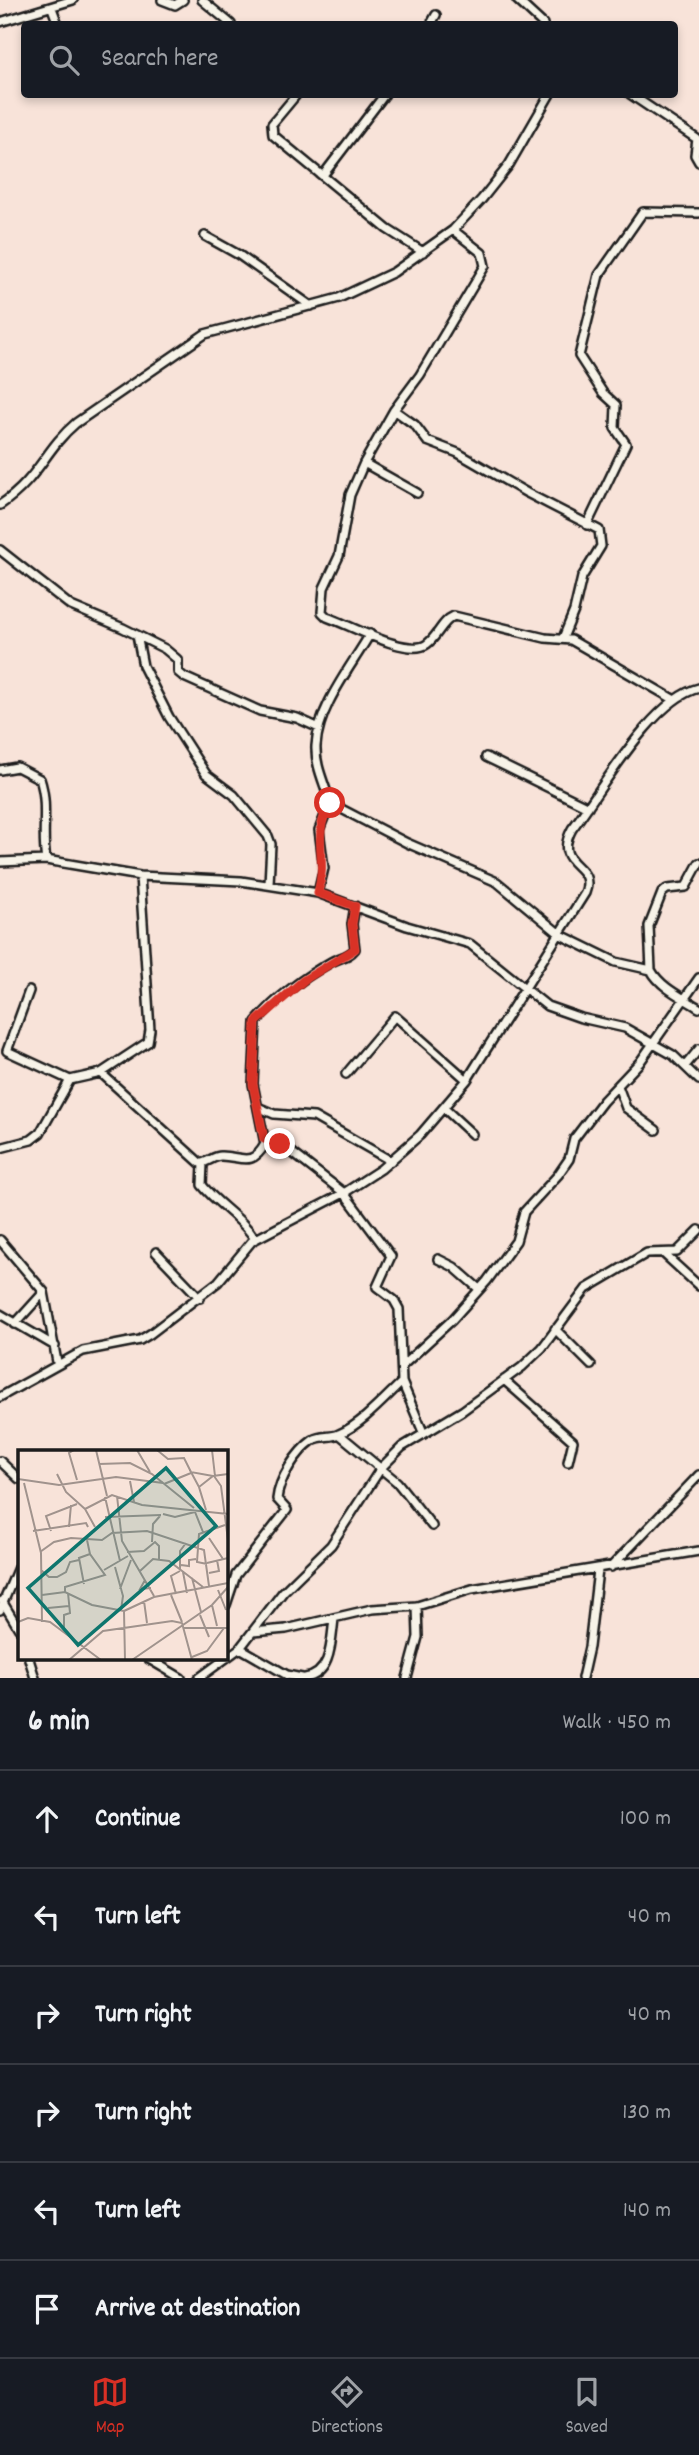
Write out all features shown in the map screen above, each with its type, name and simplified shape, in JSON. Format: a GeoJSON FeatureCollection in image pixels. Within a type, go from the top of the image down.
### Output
{"type":"FeatureCollection","features":[{"type":"Feature","properties":{"kind":"street"},"geometry":{"type":"LineString","coordinates":[[0,22],[73,0]]}},
{"type":"Feature","properties":{"kind":"street"},"geometry":{"type":"LineString","coordinates":[[162,0],[175,5],[183,0]]}},
{"type":"Feature","properties":{"kind":"street"},"geometry":{"type":"LineString","coordinates":[[202,0],[227,21]]}},
{"type":"Feature","properties":{"kind":"street"},"geometry":{"type":"LineString","coordinates":[[517,0],[540,21]]}},
{"type":"Feature","properties":{"kind":"street"},"geometry":{"type":"LineString","coordinates":[[52,8],[57,21]]}},
{"type":"Feature","properties":{"kind":"street"},"geometry":{"type":"LineString","coordinates":[[433,21],[436,15]]}},
{"type":"Feature","properties":{"kind":"street"},"geometry":{"type":"LineString","coordinates":[[294,98],[272,124],[271,131],[276,138],[324,174],[387,229],[423,252]]}},
{"type":"Feature","properties":{"kind":"street"},"geometry":{"type":"LineString","coordinates":[[324,174],[382,98]]}},
{"type":"Feature","properties":{"kind":"street"},"geometry":{"type":"LineString","coordinates":[[0,505],[36,475],[63,433],[176,352],[224,328],[311,306],[374,282],[453,230],[509,165],[548,98]]}},
{"type":"Feature","properties":{"kind":"street"},"geometry":{"type":"LineString","coordinates":[[636,98],[697,139],[695,155],[699,162]]}},
{"type":"Feature","properties":{"kind":"street"},"geometry":{"type":"LineString","coordinates":[[587,524],[626,444],[615,428],[616,405],[603,393],[579,356],[599,275],[646,210],[699,213]]}},
{"type":"Feature","properties":{"kind":"street"},"geometry":{"type":"LineString","coordinates":[[453,230],[482,253],[485,266],[420,375],[394,410],[364,463],[351,495],[342,541],[324,588],[321,607],[327,617],[408,648],[421,647],[450,618],[462,617],[545,638],[563,638],[588,648],[673,699]]}},
{"type":"Feature","properties":{"kind":"street"},"geometry":{"type":"LineString","coordinates":[[205,236],[239,255],[311,306]]}},
{"type":"Feature","properties":{"kind":"street"},"geometry":{"type":"LineString","coordinates":[[394,410],[415,425],[427,441],[458,453],[599,530],[602,540],[582,577],[574,611],[563,638]]}},
{"type":"Feature","properties":{"kind":"street"},"geometry":{"type":"LineString","coordinates":[[364,463],[417,493]]}},
{"type":"Feature","properties":{"kind":"street"},"geometry":{"type":"LineString","coordinates":[[0,550],[71,606],[137,635],[174,655],[179,661],[178,672],[184,677],[260,710],[297,718],[319,727]]}},
{"type":"Feature","properties":{"kind":"street"},"geometry":{"type":"LineString","coordinates":[[370,634],[319,727],[316,745],[318,769],[330,803],[407,843],[484,875],[512,893],[561,935],[616,962],[651,970]]}},
{"type":"Feature","properties":{"kind":"street"},"geometry":{"type":"LineString","coordinates":[[137,635],[143,666],[169,717],[206,774],[234,795],[268,836],[271,844],[269,884]]}},
{"type":"Feature","properties":{"kind":"street"},"geometry":{"type":"LineString","coordinates":[[0,1397],[57,1362],[94,1347],[140,1340],[200,1298],[255,1239],[344,1193],[391,1161],[445,1109],[467,1080],[561,935],[588,887],[586,874],[571,862],[565,847],[572,829],[639,736],[673,699],[683,692],[699,688]]}},
{"type":"Feature","properties":{"kind":"street"},"geometry":{"type":"LineString","coordinates":[[486,757],[588,807]]}},
{"type":"Feature","properties":{"kind":"street"},"geometry":{"type":"LineString","coordinates":[[0,770],[17,767],[40,779],[44,802],[43,844],[46,860]]}},
{"type":"Feature","properties":{"kind":"street"},"geometry":{"type":"LineString","coordinates":[[318,893],[324,868],[318,830],[330,803]]}},
{"type":"Feature","properties":{"kind":"street"},"geometry":{"type":"LineString","coordinates":[[0,862],[46,860],[140,876],[269,884],[318,893],[470,944],[547,1006],[581,1018],[625,1028],[685,1066],[699,1080]]}},
{"type":"Feature","properties":{"kind":"street"},"geometry":{"type":"LineString","coordinates":[[699,863],[687,887],[667,889],[658,901],[649,926],[651,970],[661,982],[699,1008]]}},
{"type":"Feature","properties":{"kind":"street"},"geometry":{"type":"LineString","coordinates":[[29,991],[7,1051],[70,1080],[101,1073],[150,1039],[140,876]]}},
{"type":"Feature","properties":{"kind":"street"},"geometry":{"type":"LineString","coordinates":[[203,1164],[216,1156],[240,1161],[256,1156],[265,1144],[260,1108],[253,1084],[256,1022],[304,980],[332,961],[352,953],[355,949],[352,924],[355,906]]}},
{"type":"Feature","properties":{"kind":"street"},"geometry":{"type":"LineString","coordinates":[[403,1365],[413,1359],[479,1289],[516,1241],[524,1212],[564,1167],[574,1139],[653,1044],[699,978]]}},
{"type":"Feature","properties":{"kind":"street"},"geometry":{"type":"LineString","coordinates":[[346,1074],[395,1016],[467,1080]]}},
{"type":"Feature","properties":{"kind":"street"},"geometry":{"type":"LineString","coordinates":[[685,1066],[699,1049]]}},
{"type":"Feature","properties":{"kind":"street"},"geometry":{"type":"LineString","coordinates":[[101,1073],[203,1164]]}},
{"type":"Feature","properties":{"kind":"street"},"geometry":{"type":"LineString","coordinates":[[0,1148],[31,1140],[40,1133],[70,1080]]}},
{"type":"Feature","properties":{"kind":"street"},"geometry":{"type":"LineString","coordinates":[[618,1086],[626,1108],[656,1130]]}},
{"type":"Feature","properties":{"kind":"street"},"geometry":{"type":"LineString","coordinates":[[260,1108],[274,1114],[314,1117],[391,1161]]}},
{"type":"Feature","properties":{"kind":"street"},"geometry":{"type":"LineString","coordinates":[[445,1109],[472,1134]]}},
{"type":"Feature","properties":{"kind":"street"},"geometry":{"type":"LineString","coordinates":[[264,1139],[285,1147],[344,1193],[391,1256],[377,1287],[394,1300],[399,1309],[402,1382],[423,1432]]}},
{"type":"Feature","properties":{"kind":"street"},"geometry":{"type":"LineString","coordinates":[[203,1164],[202,1185],[234,1218],[246,1225],[255,1239]]}},
{"type":"Feature","properties":{"kind":"street"},"geometry":{"type":"LineString","coordinates":[[228,1657],[240,1648],[283,1592],[336,1538],[381,1468],[423,1432],[462,1411],[535,1355],[586,1289],[647,1253],[677,1252],[699,1230]]}},
{"type":"Feature","properties":{"kind":"street"},"geometry":{"type":"LineString","coordinates":[[0,1240],[44,1292],[57,1362]]}},
{"type":"Feature","properties":{"kind":"street"},"geometry":{"type":"LineString","coordinates":[[156,1252],[200,1298]]}},
{"type":"Feature","properties":{"kind":"street"},"geometry":{"type":"LineString","coordinates":[[663,1253],[699,1286]]}},
{"type":"Feature","properties":{"kind":"street"},"geometry":{"type":"LineString","coordinates":[[438,1259],[454,1267],[479,1289]]}},
{"type":"Feature","properties":{"kind":"street"},"geometry":{"type":"LineString","coordinates":[[15,1324],[44,1292]]}},
{"type":"Feature","properties":{"kind":"street"},"geometry":{"type":"LineString","coordinates":[[0,1314],[55,1346]]}},
{"type":"Feature","properties":{"kind":"street"},"geometry":{"type":"LineString","coordinates":[[555,1329],[591,1365]]}},
{"type":"Feature","properties":{"kind":"street"},"geometry":{"type":"LineString","coordinates":[[504,1380],[573,1441],[568,1462]]}},
{"type":"Feature","properties":{"kind":"street"},"geometry":{"type":"LineString","coordinates":[[228,1599],[236,1575],[287,1510],[277,1499],[281,1479],[311,1442],[339,1434],[402,1382]]}},
{"type":"Feature","properties":{"kind":"street"},"geometry":{"type":"LineString","coordinates":[[339,1434],[410,1496],[432,1526]]}},
{"type":"Feature","properties":{"kind":"street"},"geometry":{"type":"LineString","coordinates":[[0,1461],[18,1478]]}},
{"type":"Feature","properties":{"kind":"street"},"geometry":{"type":"LineString","coordinates":[[611,1568],[699,1475]]}},
{"type":"Feature","properties":{"kind":"street"},"geometry":{"type":"LineString","coordinates":[[253,1632],[334,1619],[372,1609],[417,1606],[472,1589],[611,1568],[699,1551]]}},
{"type":"Feature","properties":{"kind":"street"},"geometry":{"type":"LineString","coordinates":[[0,1610],[2,1598],[18,1567]]}},
{"type":"Feature","properties":{"kind":"street"},"geometry":{"type":"LineString","coordinates":[[582,1678],[589,1647],[598,1570]]}},
{"type":"Feature","properties":{"kind":"street"},"geometry":{"type":"LineString","coordinates":[[2,1598],[18,1627]]}},
{"type":"Feature","properties":{"kind":"street"},"geometry":{"type":"LineString","coordinates":[[407,1678],[418,1637],[417,1606]]}},
{"type":"Feature","properties":{"kind":"street"},"geometry":{"type":"LineString","coordinates":[[240,1648],[287,1675],[304,1678],[314,1676],[324,1666],[334,1619]]}},
{"type":"Feature","properties":{"kind":"street"},"geometry":{"type":"LineString","coordinates":[[29,1660],[35,1678]]}},
{"type":"Feature","properties":{"kind":"street"},"geometry":{"type":"LineString","coordinates":[[151,1660],[181,1678]]}},
{"type":"Feature","properties":{"kind":"street"},"geometry":{"type":"LineString","coordinates":[[202,1677],[224,1660]]}},
{"type":"Feature","properties":{"kind":"route"},"geometry":{"type":"LineString","coordinates":[[280,1144],[264,1139],[260,1108],[253,1084],[256,1022],[304,980],[355,949],[352,924],[355,906],[318,893],[324,868],[318,830],[330,803]]}}]}
